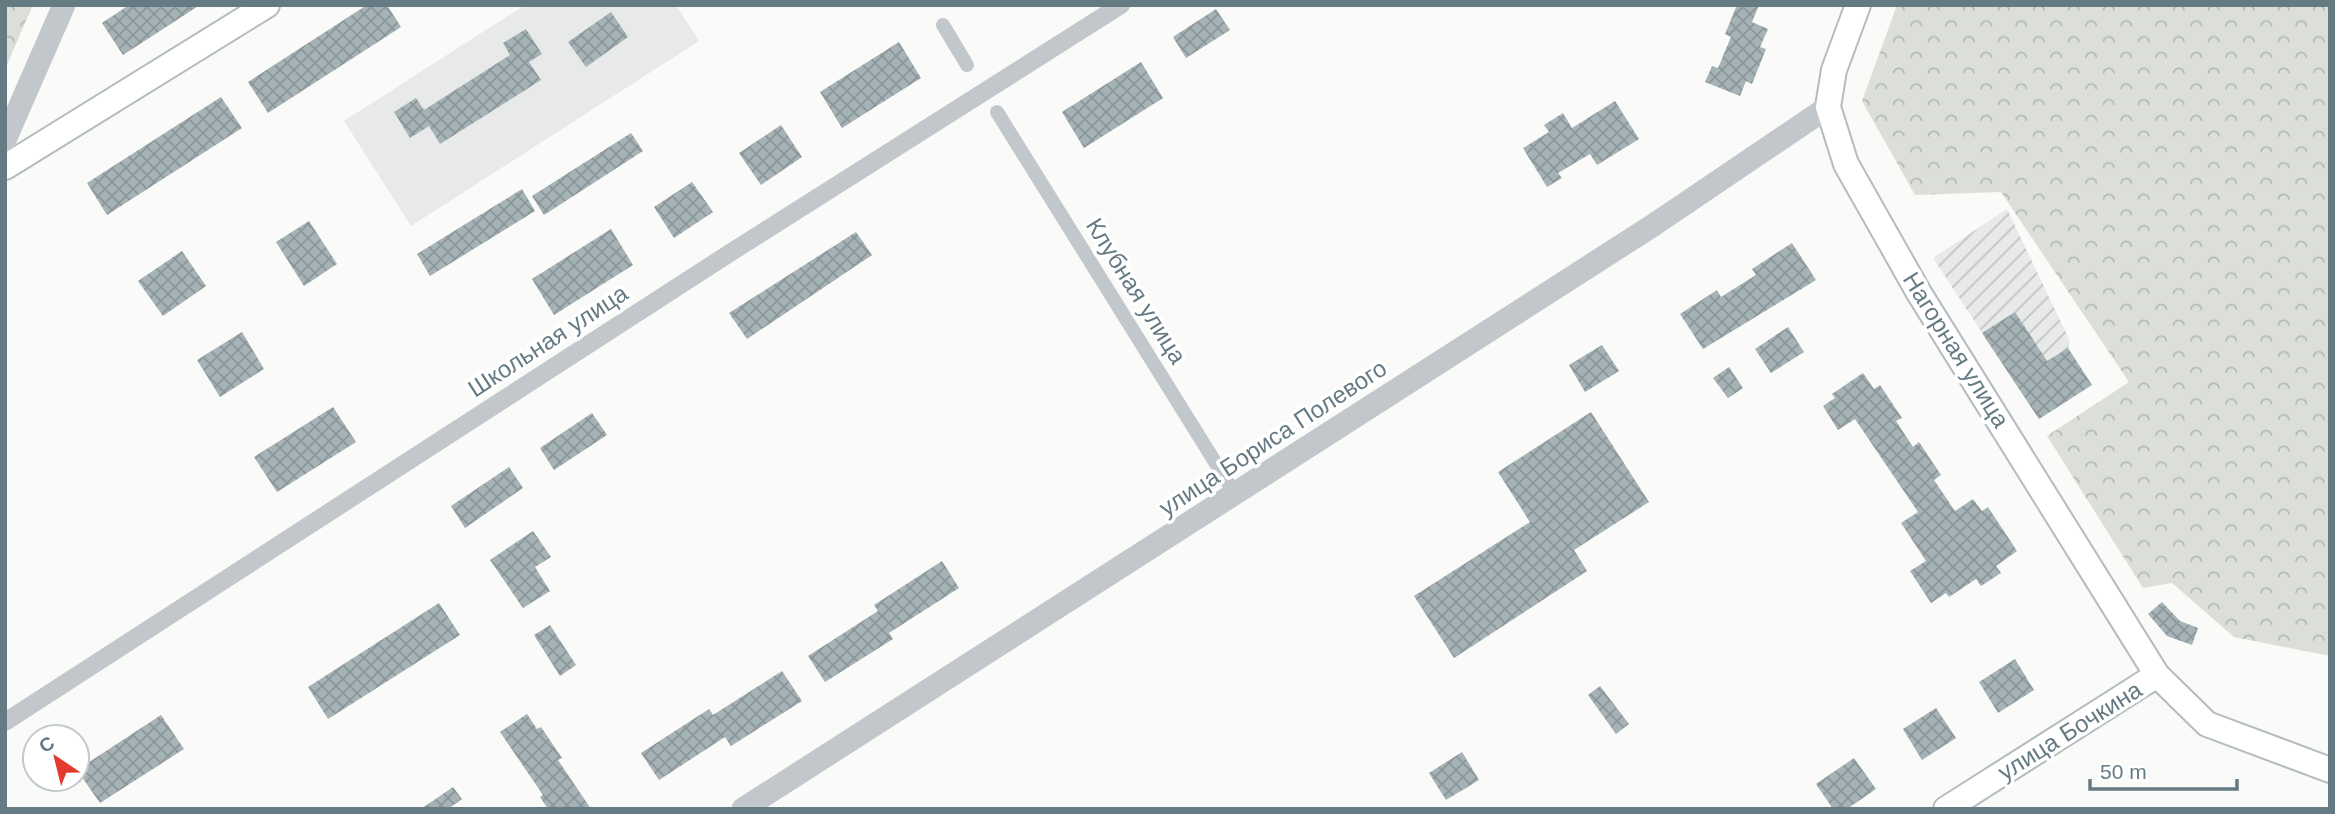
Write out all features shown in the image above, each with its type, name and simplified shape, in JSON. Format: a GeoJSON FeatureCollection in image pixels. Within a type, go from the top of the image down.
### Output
{"type":"FeatureCollection","features":[{"type":"Feature","properties":{"kind":"main road"},"geometry":{"type":"LineString","coordinates":[[5,167],[267,5]]}},
{"type":"Feature","properties":{"kind":"main road","name":"Нагорная улица"},"geometry":{"type":"LineString","coordinates":[[1858,5],[1834,70],[1828,107],[1846,164],[1864,200],[2157,675],[2207,724],[2330,770]]}},
{"type":"Feature","properties":{"kind":"main road","name":"улица Бочкина"},"geometry":{"type":"LineString","coordinates":[[1946,809],[2157,675]]}},
{"type":"Feature","properties":{"kind":"street"},"geometry":{"type":"LineString","coordinates":[[5,140],[64,5]]}},
{"type":"Feature","properties":{"kind":"street","name":"Школьная улица"},"geometry":{"type":"LineString","coordinates":[[5,722],[721,259],[1121,5]]}},
{"type":"Feature","properties":{"kind":"street"},"geometry":{"type":"LineString","coordinates":[[943,25],[967,65]]}},
{"type":"Feature","properties":{"kind":"street","name":"улица Бориса Полевого"},"geometry":{"type":"LineString","coordinates":[[743,809],[1652,226],[1828,107]]}},
{"type":"Feature","properties":{"kind":"street","name":"Клубная улица"},"geometry":{"type":"LineString","coordinates":[[997,112],[1235,494]]}},
{"type":"Feature","properties":{"kind":"shaded area"},"geometry":{"type":"Polygon","coordinates":[[[525,5],[676,5],[699,41],[411,226],[344,121],[525,5]]]}},
{"type":"Feature","properties":{"kind":"shaded area"},"geometry":{"type":"Polygon","coordinates":[[[2007,209],[2070,341],[2068,348],[2092,385],[2039,419],[1933,258],[2007,209]]]}},
{"type":"Feature","properties":{"kind":"green space"},"geometry":{"type":"Polygon","coordinates":[[[5,5],[33,5],[5,69],[5,5]]]}},
{"type":"Feature","properties":{"kind":"green space"},"geometry":{"type":"Polygon","coordinates":[[[1897,5],[2330,5],[2330,656],[2234,637],[2172,583],[2143,588],[2047,436],[2129,382],[2001,192],[1915,195],[1862,101],[1897,5]]]}},
{"type":"Feature","properties":{"kind":"building"},"geometry":{"type":"Polygon","coordinates":[[[129,5],[200,5],[123,55],[102,23],[129,5]]]}},
{"type":"Feature","properties":{"kind":"building"},"geometry":{"type":"Polygon","coordinates":[[[367,5],[387,5],[401,27],[268,113],[248,82],[367,5]]]}},
{"type":"Feature","properties":{"kind":"building"},"geometry":{"type":"Polygon","coordinates":[[[1737,5],[1759,5],[1752,22],[1768,29],[1760,47],[1766,49],[1752,84],[1746,81],[1740,96],[1705,82],[1712,66],[1718,68],[1731,37],[1725,34],[1737,5]]]}},
{"type":"Feature","properties":{"kind":"building"},"geometry":{"type":"Polygon","coordinates":[[[1216,9],[1230,30],[1186,58],[1173,37],[1216,9]]]}},
{"type":"Feature","properties":{"kind":"building"},"geometry":{"type":"Polygon","coordinates":[[[611,12],[628,37],[586,67],[568,42],[611,12]]]}},
{"type":"Feature","properties":{"kind":"building"},"geometry":{"type":"Polygon","coordinates":[[[526,29],[542,54],[529,62],[541,80],[440,144],[429,126],[410,138],[394,112],[416,98],[424,110],[510,55],[503,43],[526,29]]]}},
{"type":"Feature","properties":{"kind":"building"},"geometry":{"type":"Polygon","coordinates":[[[899,42],[921,78],[842,128],[820,92],[899,42]]]}},
{"type":"Feature","properties":{"kind":"building"},"geometry":{"type":"Polygon","coordinates":[[[1141,62],[1163,98],[1084,148],[1062,112],[1141,62]]]}},
{"type":"Feature","properties":{"kind":"building"},"geometry":{"type":"Polygon","coordinates":[[[221,97],[242,128],[107,215],[87,183],[221,97]]]}},
{"type":"Feature","properties":{"kind":"building"},"geometry":{"type":"Polygon","coordinates":[[[1615,101],[1639,139],[1597,165],[1590,154],[1558,173],[1562,178],[1547,187],[1523,148],[1549,132],[1544,125],[1563,113],[1572,128],[1615,101]]]}},
{"type":"Feature","properties":{"kind":"building"},"geometry":{"type":"Polygon","coordinates":[[[781,125],[802,157],[761,185],[739,153],[781,125]]]}},
{"type":"Feature","properties":{"kind":"building"},"geometry":{"type":"Polygon","coordinates":[[[631,133],[643,151],[544,215],[532,196],[631,133]]]}},
{"type":"Feature","properties":{"kind":"building"},"geometry":{"type":"Polygon","coordinates":[[[692,182],[713,212],[674,238],[654,207],[692,182]]]}},
{"type":"Feature","properties":{"kind":"building"},"geometry":{"type":"Polygon","coordinates":[[[522,189],[535,211],[430,276],[417,254],[522,189]]]}},
{"type":"Feature","properties":{"kind":"building"},"geometry":{"type":"Polygon","coordinates":[[[309,221],[337,264],[304,286],[276,242],[309,221]]]}},
{"type":"Feature","properties":{"kind":"building"},"geometry":{"type":"Polygon","coordinates":[[[611,229],[633,265],[554,315],[532,279],[611,229]]]}},
{"type":"Feature","properties":{"kind":"building"},"geometry":{"type":"Polygon","coordinates":[[[856,232],[872,255],[747,339],[729,313],[856,232]]]}},
{"type":"Feature","properties":{"kind":"building"},"geometry":{"type":"Polygon","coordinates":[[[1792,243],[1816,280],[1703,349],[1680,314],[1717,290],[1721,297],[1756,275],[1752,269],[1792,243]]]}},
{"type":"Feature","properties":{"kind":"building"},"geometry":{"type":"Polygon","coordinates":[[[182,251],[206,286],[163,316],[138,281],[182,251]]]}},
{"type":"Feature","properties":{"kind":"building"},"geometry":{"type":"Polygon","coordinates":[[[2015,312],[2047,361],[2068,348],[2092,385],[2039,419],[1982,333],[2015,312]]]}},
{"type":"Feature","properties":{"kind":"building"},"geometry":{"type":"Polygon","coordinates":[[[1788,327],[1804,352],[1771,373],[1755,349],[1788,327]]]}},
{"type":"Feature","properties":{"kind":"building"},"geometry":{"type":"Polygon","coordinates":[[[242,332],[264,369],[220,397],[197,360],[242,332]]]}},
{"type":"Feature","properties":{"kind":"building"},"geometry":{"type":"Polygon","coordinates":[[[1602,345],[1619,371],[1585,392],[1569,365],[1602,345]]]}},
{"type":"Feature","properties":{"kind":"building"},"geometry":{"type":"Polygon","coordinates":[[[1729,367],[1743,388],[1728,398],[1713,378],[1729,367]]]}},
{"type":"Feature","properties":{"kind":"building"},"geometry":{"type":"Polygon","coordinates":[[[1863,373],[1874,389],[1880,385],[1902,418],[1896,421],[1913,447],[1919,442],[1941,475],[1934,480],[1955,511],[1973,499],[1982,511],[1988,507],[2017,551],[1996,566],[2001,573],[1981,586],[1976,579],[1949,597],[1946,593],[1931,603],[1910,571],[1926,561],[1901,523],[1918,512],[1855,419],[1838,430],[1823,406],[1835,398],[1832,394],[1863,373]]]}},
{"type":"Feature","properties":{"kind":"building"},"geometry":{"type":"Polygon","coordinates":[[[333,407],[356,442],[277,492],[254,457],[333,407]]]}},
{"type":"Feature","properties":{"kind":"building"},"geometry":{"type":"Polygon","coordinates":[[[1591,412],[1649,502],[1574,550],[1587,571],[1454,658],[1414,596],[1530,522],[1498,472],[1591,412]]]}},
{"type":"Feature","properties":{"kind":"building"},"geometry":{"type":"Polygon","coordinates":[[[592,413],[607,435],[554,470],[540,448],[592,413]]]}},
{"type":"Feature","properties":{"kind":"building"},"geometry":{"type":"Polygon","coordinates":[[[509,467],[523,488],[465,528],[451,506],[509,467]]]}},
{"type":"Feature","properties":{"kind":"building"},"geometry":{"type":"Polygon","coordinates":[[[533,531],[551,557],[535,567],[550,591],[523,608],[490,560],[533,531]]]}},
{"type":"Feature","properties":{"kind":"building"},"geometry":{"type":"Polygon","coordinates":[[[942,561],[959,588],[889,633],[893,639],[825,682],[808,656],[878,611],[874,605],[942,561]]]}},
{"type":"Feature","properties":{"kind":"building"},"geometry":{"type":"Polygon","coordinates":[[[2162,602],[2180,621],[2198,628],[2192,645],[2167,636],[2148,614],[2162,602]]]}},
{"type":"Feature","properties":{"kind":"building"},"geometry":{"type":"Polygon","coordinates":[[[439,603],[460,635],[328,719],[308,687],[439,603]]]}},
{"type":"Feature","properties":{"kind":"building"},"geometry":{"type":"Polygon","coordinates":[[[550,625],[576,665],[560,676],[534,635],[550,625]]]}},
{"type":"Feature","properties":{"kind":"building"},"geometry":{"type":"Polygon","coordinates":[[[2015,659],[2034,690],[1998,713],[1979,682],[2015,659]]]}},
{"type":"Feature","properties":{"kind":"building"},"geometry":{"type":"Polygon","coordinates":[[[782,671],[802,701],[731,746],[725,737],[659,780],[641,753],[709,709],[713,715],[782,671]]]}},
{"type":"Feature","properties":{"kind":"building"},"geometry":{"type":"Polygon","coordinates":[[[1600,686],[1629,724],[1616,734],[1588,695],[1600,686]]]}},
{"type":"Feature","properties":{"kind":"building"},"geometry":{"type":"Polygon","coordinates":[[[1936,708],[1956,738],[1922,760],[1903,729],[1936,708]]]}},
{"type":"Feature","properties":{"kind":"building"},"geometry":{"type":"Polygon","coordinates":[[[527,714],[537,729],[541,727],[562,758],[558,760],[591,809],[548,809],[540,797],[543,795],[500,732],[527,714]]]}},
{"type":"Feature","properties":{"kind":"building"},"geometry":{"type":"Polygon","coordinates":[[[161,715],[184,749],[100,803],[91,790],[91,761],[161,715]]]}},
{"type":"Feature","properties":{"kind":"building"},"geometry":{"type":"Polygon","coordinates":[[[1462,752],[1479,780],[1446,800],[1429,773],[1462,752]]]}},
{"type":"Feature","properties":{"kind":"building"},"geometry":{"type":"Polygon","coordinates":[[[1854,758],[1876,789],[1847,809],[1833,809],[1816,784],[1854,758]]]}},
{"type":"Feature","properties":{"kind":"building"},"geometry":{"type":"Polygon","coordinates":[[[453,787],[462,799],[448,809],[421,809],[453,787]]]}}]}
